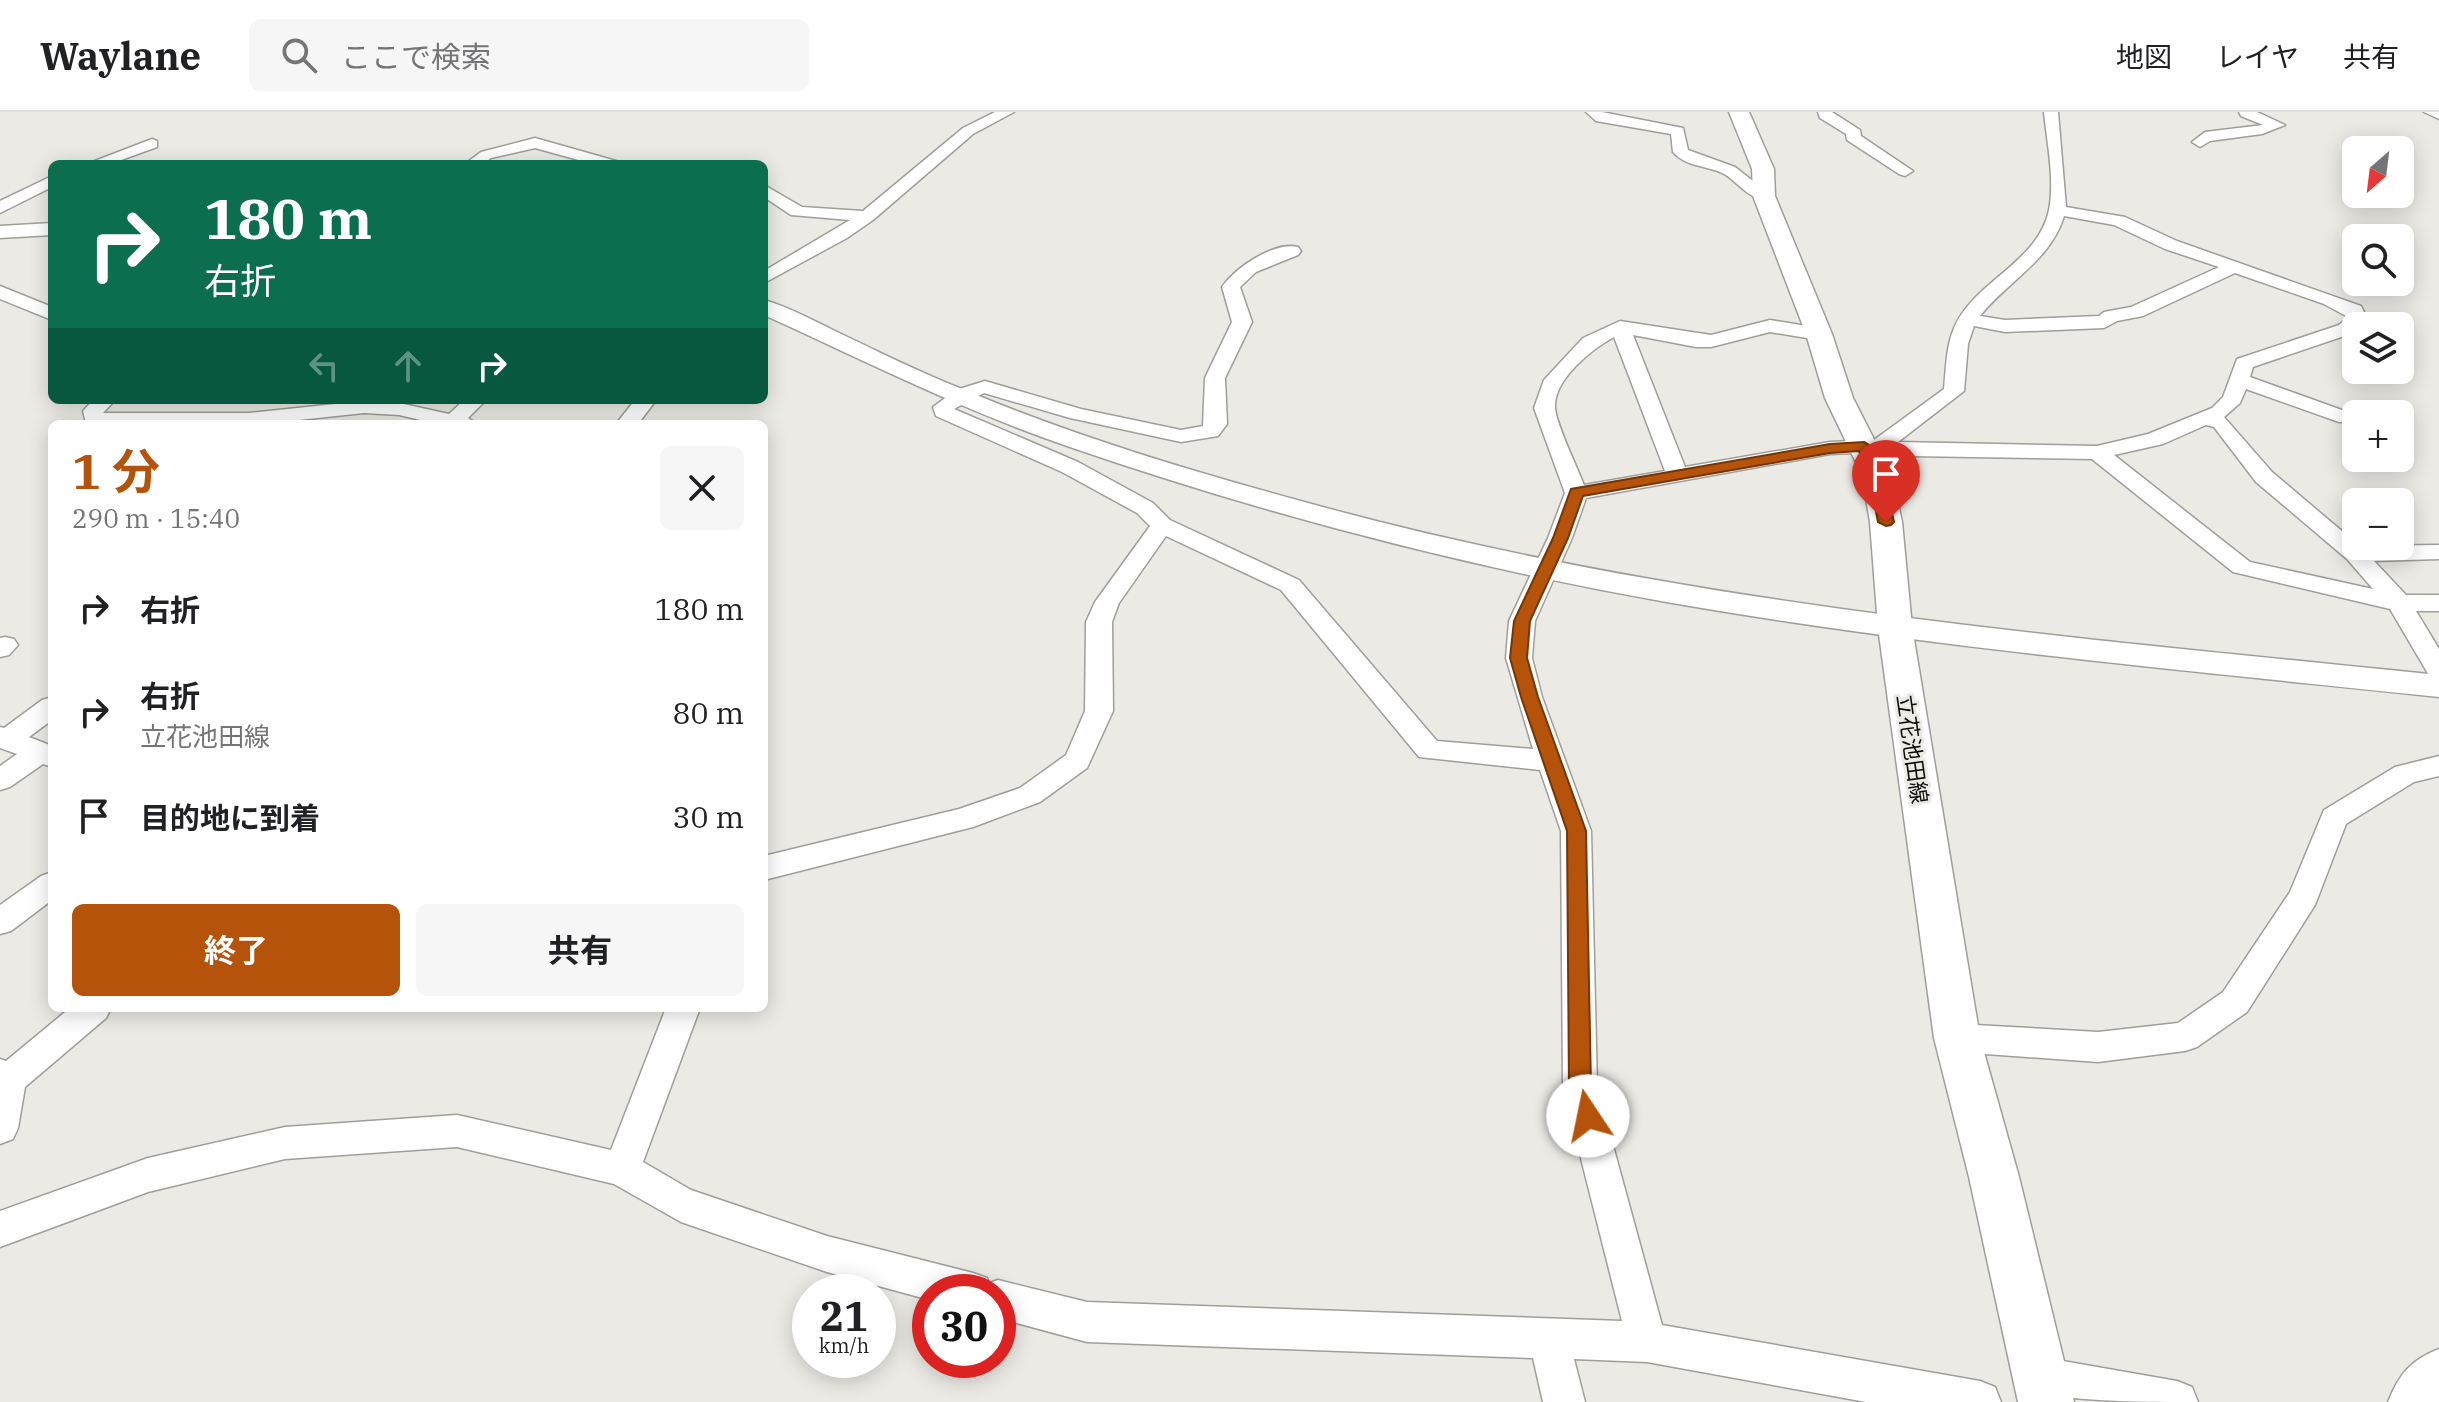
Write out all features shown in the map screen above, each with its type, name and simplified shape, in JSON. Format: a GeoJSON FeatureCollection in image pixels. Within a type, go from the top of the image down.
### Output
{"type":"FeatureCollection","features":[{"type":"Feature","properties":{"kind":"highway"},"geometry":{"type":"LineString","coordinates":[[2420,1402],[2439,1381]]}},
{"type":"Feature","properties":{"kind":"main road","name":"立花池田線"},"geometry":{"type":"LineString","coordinates":[[1739,112],[1763,169],[1764,196],[1819,334],[1839,398],[1872,446],[1886,522],[1895,627],[1957,1038],[1994,1177],[2064,1392]]}},
{"type":"Feature","properties":{"kind":"street"},"geometry":{"type":"LineString","coordinates":[[768,276],[841,234],[968,131],[1007,112]]}},
{"type":"Feature","properties":{"kind":"street"},"geometry":{"type":"LineString","coordinates":[[1593,112],[1601,118],[1678,131],[1681,152],[1689,158],[1729,170],[1764,196]]}},
{"type":"Feature","properties":{"kind":"street"},"geometry":{"type":"LineString","coordinates":[[1825,112],[1825,115],[1855,133],[1852,137],[1905,171]]}},
{"type":"Feature","properties":{"kind":"street"},"geometry":{"type":"LineString","coordinates":[[2227,112],[2258,112]]}},
{"type":"Feature","properties":{"kind":"street"},"geometry":{"type":"LineString","coordinates":[[2433,112],[2439,114]]}},
{"type":"Feature","properties":{"kind":"street"},"geometry":{"type":"LineString","coordinates":[[1872,446],[1954,391],[1961,337],[1968,319],[2032,253],[2050,229],[2057,210],[2057,113]]}},
{"type":"Feature","properties":{"kind":"street"},"geometry":{"type":"LineString","coordinates":[[2200,142],[2205,137],[2257,131],[2278,125],[2246,113]]}},
{"type":"Feature","properties":{"kind":"street"},"geometry":{"type":"LineString","coordinates":[[479,160],[486,155],[535,143],[596,160]]}},
{"type":"Feature","properties":{"kind":"street"},"geometry":{"type":"LineString","coordinates":[[106,160],[152,144]]}},
{"type":"Feature","properties":{"kind":"street"},"geometry":{"type":"LineString","coordinates":[[0,208],[48,183]]}},
{"type":"Feature","properties":{"kind":"street"},"geometry":{"type":"LineString","coordinates":[[768,193],[797,211],[867,216]]}},
{"type":"Feature","properties":{"kind":"street"},"geometry":{"type":"LineString","coordinates":[[1576,493],[1830,448],[1872,446],[1910,450],[2097,453],[2155,439],[2219,412],[2233,399],[2244,363],[2346,329],[2358,318],[2354,310],[2171,245],[2119,221],[2057,210]]}},
{"type":"Feature","properties":{"kind":"street"},"geometry":{"type":"LineString","coordinates":[[768,212],[841,234]]}},
{"type":"Feature","properties":{"kind":"street"},"geometry":{"type":"LineString","coordinates":[[0,232],[48,229]]}},
{"type":"Feature","properties":{"kind":"street"},"geometry":{"type":"LineString","coordinates":[[1292,251],[1264,261],[1236,278],[1231,287],[1242,322],[1215,378],[1216,424],[1210,431],[1181,436],[1077,414],[985,387],[974,388],[958,397],[943,407],[943,412],[1070,467],[1145,508],[1162,525],[1290,585],[1429,750],[1551,761]]}},
{"type":"Feature","properties":{"kind":"street"},"geometry":{"type":"LineString","coordinates":[[1968,319],[2005,326],[2104,322],[2111,316],[2136,312],[2236,266]]}},
{"type":"Feature","properties":{"kind":"street"},"geometry":{"type":"LineString","coordinates":[[0,292],[48,312]]}},
{"type":"Feature","properties":{"kind":"street"},"geometry":{"type":"LineString","coordinates":[[768,309],[958,397],[1119,454],[1271,501],[1418,541],[1546,569],[1802,616],[2439,686]]}},
{"type":"Feature","properties":{"kind":"street"},"geometry":{"type":"LineString","coordinates":[[1647,1342],[1580,1087],[1576,831],[1519,658],[1522,621],[1576,493],[1544,408],[1551,384],[1571,359],[1590,342],[1620,327],[1696,341],[1711,341],[1770,326],[1819,334]]}},
{"type":"Feature","properties":{"kind":"street"},"geometry":{"type":"LineString","coordinates":[[1620,327],[1677,474]]}},
{"type":"Feature","properties":{"kind":"street"},"geometry":{"type":"LineString","coordinates":[[2239,380],[2342,417]]}},
{"type":"Feature","properties":{"kind":"street"},"geometry":{"type":"LineString","coordinates":[[101,404],[93,411],[93,419],[357,416],[399,409],[451,420]]}},
{"type":"Feature","properties":{"kind":"street"},"geometry":{"type":"LineString","coordinates":[[630,420],[643,404]]}},
{"type":"Feature","properties":{"kind":"street"},"geometry":{"type":"LineString","coordinates":[[2205,418],[2221,423],[2264,477],[2342,543]]}},
{"type":"Feature","properties":{"kind":"street"},"geometry":{"type":"LineString","coordinates":[[2097,453],[2242,567],[2399,603],[2439,603]]}},
{"type":"Feature","properties":{"kind":"street"},"geometry":{"type":"LineString","coordinates":[[768,867],[963,819],[1030,795],[1077,761],[1099,711],[1099,622],[1107,602],[1162,525]]}},
{"type":"Feature","properties":{"kind":"street"},"geometry":{"type":"LineString","coordinates":[[2414,553],[2439,552]]}},
{"type":"Feature","properties":{"kind":"street"},"geometry":{"type":"LineString","coordinates":[[2360,560],[2399,603],[2439,671]]}},
{"type":"Feature","properties":{"kind":"street"},"geometry":{"type":"LineString","coordinates":[[4,738],[48,709]]}},
{"type":"Feature","properties":{"kind":"street"},"geometry":{"type":"LineString","coordinates":[[4,738],[47,754]]}},
{"type":"Feature","properties":{"kind":"street"},"geometry":{"type":"LineString","coordinates":[[0,780],[47,754]]}},
{"type":"Feature","properties":{"kind":"street"},"geometry":{"type":"LineString","coordinates":[[1957,1038],[2098,1047],[2185,1037],[2235,1002],[2304,896],[2334,818],[2405,774],[2439,766]]}},
{"type":"Feature","properties":{"kind":"street"},"geometry":{"type":"LineString","coordinates":[[0,922],[48,887]]}},
{"type":"Feature","properties":{"kind":"street"},"geometry":{"type":"LineString","coordinates":[[0,1128],[5,1076],[89,1012]]}},
{"type":"Feature","properties":{"kind":"street"},"geometry":{"type":"LineString","coordinates":[[622,1169],[681,1012]]}},
{"type":"Feature","properties":{"kind":"street"},"geometry":{"type":"LineString","coordinates":[[0,1229],[148,1175],[285,1143],[457,1131],[622,1169],[681,1204],[827,1254],[912,1276]]}},
{"type":"Feature","properties":{"kind":"street"},"geometry":{"type":"LineString","coordinates":[[1016,1304],[1087,1322],[1647,1342],[1980,1402]]}},
{"type":"Feature","properties":{"kind":"street"},"geometry":{"type":"LineString","coordinates":[[1549,1339],[1564,1402]]}},
{"type":"Feature","properties":{"kind":"street"},"geometry":{"type":"LineString","coordinates":[[2064,1392],[2177,1402]]}},
{"type":"Feature","properties":{"kind":"route"},"geometry":{"type":"LineString","coordinates":[[1588,1116],[1580,1087],[1576,831],[1529,697],[1519,658],[1522,621],[1560,538],[1576,493],[1830,448],[1864,447],[1877,475],[1886,522]]}}]}
